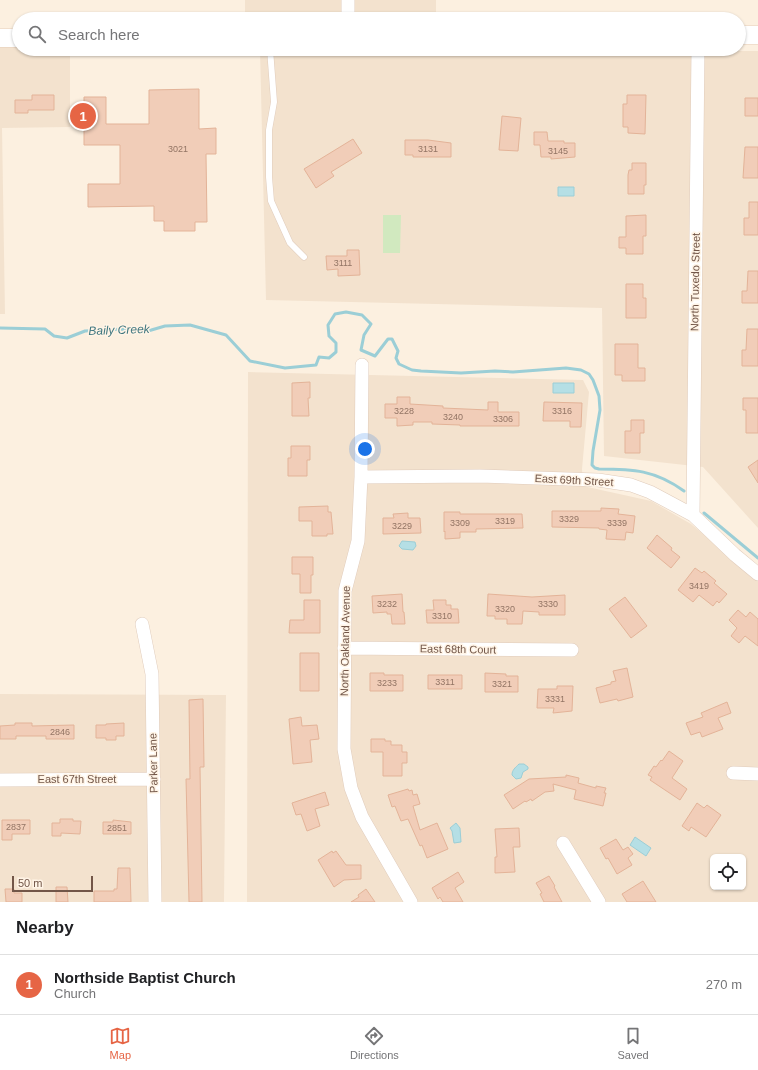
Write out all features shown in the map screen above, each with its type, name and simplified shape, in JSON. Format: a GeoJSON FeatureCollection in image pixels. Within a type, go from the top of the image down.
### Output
{"type":"FeatureCollection","features":[{"type":"Feature","properties":{"kind":"main road"},"geometry":{"type":"LineString","coordinates":[[746,35],[758,35]]}},
{"type":"Feature","properties":{"kind":"main road"},"geometry":{"type":"LineString","coordinates":[[0,38],[12,38]]}},
{"type":"Feature","properties":{"kind":"street"},"geometry":{"type":"LineString","coordinates":[[348,0],[348,12]]}},
{"type":"Feature","properties":{"kind":"street","name":"North Tuxedo Street"},"geometry":{"type":"LineString","coordinates":[[692,515],[698,56]]}},
{"type":"Feature","properties":{"kind":"street","name":"North Oakland Avenue"},"geometry":{"type":"LineString","coordinates":[[362,365],[361,477],[357,547],[347,579],[345,591],[344,749],[351,788],[358,808],[366,826],[411,902]]}},
{"type":"Feature","properties":{"kind":"street","name":"East 69th Street"},"geometry":{"type":"LineString","coordinates":[[361,477],[480,476],[598,480],[631,485],[650,492],[692,515],[735,556],[758,574]]}},
{"type":"Feature","properties":{"kind":"street","name":"Parker Lane"},"geometry":{"type":"LineString","coordinates":[[142,624],[152,674],[156,902]]}},
{"type":"Feature","properties":{"kind":"street","name":"East 68th Court"},"geometry":{"type":"LineString","coordinates":[[344,648],[572,650]]}},
{"type":"Feature","properties":{"kind":"street"},"geometry":{"type":"LineString","coordinates":[[733,773],[758,774]]}},
{"type":"Feature","properties":{"kind":"street","name":"East 67th Street"},"geometry":{"type":"LineString","coordinates":[[0,780],[154,779]]}},
{"type":"Feature","properties":{"kind":"street"},"geometry":{"type":"LineString","coordinates":[[564,843],[599,902]]}},
{"type":"Feature","properties":{"kind":"lane"},"geometry":{"type":"LineString","coordinates":[[270,56],[274,102],[269,130],[269,177],[271,201],[290,243],[304,257]]}},
{"type":"Feature","properties":{"kind":"shaded area"},"geometry":{"type":"Polygon","coordinates":[[[245,0],[436,0],[436,12],[245,12],[245,0]]]}},
{"type":"Feature","properties":{"kind":"shaded area"},"geometry":{"type":"Polygon","coordinates":[[[0,47],[12,47],[12,56],[70,56],[70,127],[2,128],[5,314],[0,314],[0,47]]]}},
{"type":"Feature","properties":{"kind":"shaded area"},"geometry":{"type":"Polygon","coordinates":[[[746,51],[758,51],[758,528],[703,467],[604,456],[602,308],[266,300],[260,56],[746,56],[746,51]]]}},
{"type":"Feature","properties":{"kind":"shaded area"},"geometry":{"type":"Polygon","coordinates":[[[248,372],[583,380],[589,392],[582,469],[583,486],[651,501],[691,524],[758,580],[758,902],[247,902],[248,372]]]}},
{"type":"Feature","properties":{"kind":"shaded area"},"geometry":{"type":"Polygon","coordinates":[[[0,694],[226,695],[224,902],[0,902],[0,694]]]}},
{"type":"Feature","properties":{"kind":"green space"},"geometry":{"type":"Polygon","coordinates":[[[383,215],[401,215],[400,253],[383,253],[383,215]]]}},
{"type":"Feature","properties":{"kind":"water"},"geometry":{"type":"Polygon","coordinates":[[[558,187],[574,187],[574,196],[558,196],[558,187]]]}},
{"type":"Feature","properties":{"kind":"water"},"geometry":{"type":"Polygon","coordinates":[[[553,383],[574,383],[574,393],[553,393],[553,383]]]}},
{"type":"Feature","properties":{"kind":"water"},"geometry":{"type":"Polygon","coordinates":[[[402,541],[415,542],[416,546],[413,550],[402,549],[399,546],[402,541]]]}},
{"type":"Feature","properties":{"kind":"water"},"geometry":{"type":"Polygon","coordinates":[[[519,764],[524,764],[528,767],[528,769],[523,772],[521,778],[516,779],[512,773],[519,764]]]}},
{"type":"Feature","properties":{"kind":"water"},"geometry":{"type":"Polygon","coordinates":[[[456,823],[460,828],[461,842],[454,843],[450,828],[456,823]]]}},
{"type":"Feature","properties":{"kind":"water"},"geometry":{"type":"Polygon","coordinates":[[[635,837],[651,848],[646,856],[630,845],[635,837]]]}},
{"type":"Feature","properties":{"kind":"building"},"geometry":{"type":"Polygon","coordinates":[[[199,89],[199,129],[216,128],[216,154],[206,154],[207,222],[195,222],[195,231],[164,231],[164,221],[154,221],[154,206],[88,207],[88,184],[120,184],[120,145],[84,145],[84,97],[106,97],[106,124],[149,124],[149,90],[199,89]]]}},
{"type":"Feature","properties":{"kind":"building"},"geometry":{"type":"Polygon","coordinates":[[[32,95],[54,95],[54,110],[28,110],[28,113],[15,113],[15,100],[32,100],[32,95]]]}},
{"type":"Feature","properties":{"kind":"building"},"geometry":{"type":"Polygon","coordinates":[[[627,95],[646,95],[645,134],[628,133],[628,127],[623,127],[623,104],[627,104],[627,95]]]}},
{"type":"Feature","properties":{"kind":"building"},"geometry":{"type":"Polygon","coordinates":[[[745,98],[758,98],[758,116],[745,116],[745,98]]]}},
{"type":"Feature","properties":{"kind":"building"},"geometry":{"type":"Polygon","coordinates":[[[502,116],[521,118],[518,151],[499,150],[502,116]]]}},
{"type":"Feature","properties":{"kind":"building"},"geometry":{"type":"Polygon","coordinates":[[[534,132],[547,132],[548,141],[575,143],[575,157],[551,159],[551,157],[541,157],[540,145],[534,145],[534,132]]]}},
{"type":"Feature","properties":{"kind":"building"},"geometry":{"type":"Polygon","coordinates":[[[353,139],[362,153],[331,172],[334,176],[316,188],[304,169],[353,139]]]}},
{"type":"Feature","properties":{"kind":"building"},"geometry":{"type":"Polygon","coordinates":[[[405,140],[428,140],[451,143],[451,157],[413,157],[413,155],[405,155],[405,140]]]}},
{"type":"Feature","properties":{"kind":"building"},"geometry":{"type":"Polygon","coordinates":[[[745,147],[758,147],[758,178],[743,178],[745,147]]]}},
{"type":"Feature","properties":{"kind":"building"},"geometry":{"type":"Polygon","coordinates":[[[632,163],[646,163],[646,185],[644,185],[644,194],[628,194],[628,175],[629,170],[632,170],[632,163]]]}},
{"type":"Feature","properties":{"kind":"building"},"geometry":{"type":"Polygon","coordinates":[[[749,202],[758,202],[758,235],[744,235],[744,218],[749,218],[749,202]]]}},
{"type":"Feature","properties":{"kind":"building"},"geometry":{"type":"Polygon","coordinates":[[[646,215],[646,236],[643,236],[643,254],[626,254],[626,248],[619,248],[619,237],[626,237],[626,216],[646,215]]]}},
{"type":"Feature","properties":{"kind":"building"},"geometry":{"type":"Polygon","coordinates":[[[347,250],[359,250],[360,275],[338,276],[338,269],[327,270],[326,256],[347,256],[347,250]]]}},
{"type":"Feature","properties":{"kind":"building"},"geometry":{"type":"Polygon","coordinates":[[[748,271],[758,271],[758,303],[742,303],[742,291],[747,291],[748,271]]]}},
{"type":"Feature","properties":{"kind":"building"},"geometry":{"type":"Polygon","coordinates":[[[626,284],[643,284],[643,298],[646,298],[646,318],[626,318],[626,284]]]}},
{"type":"Feature","properties":{"kind":"building"},"geometry":{"type":"Polygon","coordinates":[[[747,329],[758,329],[758,366],[742,366],[742,350],[746,350],[747,329]]]}},
{"type":"Feature","properties":{"kind":"building"},"geometry":{"type":"Polygon","coordinates":[[[615,344],[638,344],[638,368],[645,368],[645,381],[622,381],[622,375],[615,375],[615,344]]]}},
{"type":"Feature","properties":{"kind":"building"},"geometry":{"type":"Polygon","coordinates":[[[310,382],[310,398],[308,398],[309,416],[292,416],[292,383],[310,382]]]}},
{"type":"Feature","properties":{"kind":"building"},"geometry":{"type":"Polygon","coordinates":[[[397,397],[410,397],[410,404],[443,406],[443,408],[488,410],[488,402],[498,402],[498,412],[519,412],[519,426],[460,426],[432,424],[432,422],[413,422],[413,425],[397,426],[397,418],[385,418],[385,404],[397,404],[397,397]]]}},
{"type":"Feature","properties":{"kind":"building"},"geometry":{"type":"Polygon","coordinates":[[[743,398],[758,398],[758,433],[746,433],[746,410],[743,410],[743,398]]]}},
{"type":"Feature","properties":{"kind":"building"},"geometry":{"type":"Polygon","coordinates":[[[544,402],[582,403],[581,427],[570,427],[570,421],[543,421],[544,402]]]}},
{"type":"Feature","properties":{"kind":"building"},"geometry":{"type":"Polygon","coordinates":[[[631,420],[644,420],[644,433],[640,433],[640,453],[625,453],[625,431],[631,431],[631,420]]]}},
{"type":"Feature","properties":{"kind":"building"},"geometry":{"type":"Polygon","coordinates":[[[291,446],[310,446],[310,460],[307,460],[307,476],[288,476],[288,458],[291,458],[291,446]]]}},
{"type":"Feature","properties":{"kind":"building"},"geometry":{"type":"Polygon","coordinates":[[[758,460],[758,483],[748,467],[758,460]]]}},
{"type":"Feature","properties":{"kind":"building"},"geometry":{"type":"Polygon","coordinates":[[[328,506],[328,512],[331,512],[333,534],[327,534],[327,536],[312,536],[312,521],[299,521],[299,507],[328,506]]]}},
{"type":"Feature","properties":{"kind":"building"},"geometry":{"type":"Polygon","coordinates":[[[601,508],[619,509],[618,514],[635,516],[633,533],[626,532],[625,540],[606,539],[607,530],[599,528],[552,527],[552,511],[601,511],[601,508]]]}},
{"type":"Feature","properties":{"kind":"building"},"geometry":{"type":"Polygon","coordinates":[[[444,512],[460,512],[460,514],[522,514],[523,528],[476,529],[476,532],[460,532],[460,538],[445,539],[444,512]]]}},
{"type":"Feature","properties":{"kind":"building"},"geometry":{"type":"Polygon","coordinates":[[[408,513],[408,518],[420,518],[421,533],[383,534],[383,518],[394,518],[393,514],[408,513]]]}},
{"type":"Feature","properties":{"kind":"building"},"geometry":{"type":"Polygon","coordinates":[[[657,535],[680,557],[671,568],[647,548],[657,535]]]}},
{"type":"Feature","properties":{"kind":"building"},"geometry":{"type":"Polygon","coordinates":[[[292,557],[313,557],[311,593],[300,593],[300,574],[292,574],[292,557]]]}},
{"type":"Feature","properties":{"kind":"building"},"geometry":{"type":"Polygon","coordinates":[[[695,568],[702,573],[704,571],[716,581],[714,583],[727,594],[719,603],[717,601],[713,606],[699,595],[693,602],[678,590],[695,568]]]}},
{"type":"Feature","properties":{"kind":"building"},"geometry":{"type":"Polygon","coordinates":[[[402,594],[405,624],[392,624],[391,614],[387,614],[387,612],[373,613],[372,596],[402,594]]]}},
{"type":"Feature","properties":{"kind":"building"},"geometry":{"type":"Polygon","coordinates":[[[488,594],[532,597],[565,595],[565,615],[539,615],[539,612],[523,611],[522,624],[507,624],[507,619],[495,619],[495,616],[487,616],[488,594]]]}},
{"type":"Feature","properties":{"kind":"building"},"geometry":{"type":"Polygon","coordinates":[[[625,597],[647,626],[631,638],[609,609],[625,597]]]}},
{"type":"Feature","properties":{"kind":"building"},"geometry":{"type":"Polygon","coordinates":[[[304,600],[320,600],[320,633],[289,633],[290,620],[304,620],[304,600]]]}},
{"type":"Feature","properties":{"kind":"building"},"geometry":{"type":"Polygon","coordinates":[[[433,600],[446,600],[446,605],[451,605],[451,609],[458,609],[459,623],[427,623],[426,610],[434,610],[433,600]]]}},
{"type":"Feature","properties":{"kind":"building"},"geometry":{"type":"Polygon","coordinates":[[[738,610],[746,617],[750,612],[758,619],[758,646],[745,636],[739,643],[731,636],[737,628],[729,620],[738,610]]]}},
{"type":"Feature","properties":{"kind":"building"},"geometry":{"type":"Polygon","coordinates":[[[300,653],[319,653],[319,691],[300,691],[300,653]]]}},
{"type":"Feature","properties":{"kind":"building"},"geometry":{"type":"Polygon","coordinates":[[[627,668],[633,697],[618,701],[617,699],[600,703],[596,688],[616,681],[613,671],[627,668]]]}},
{"type":"Feature","properties":{"kind":"building"},"geometry":{"type":"Polygon","coordinates":[[[370,673],[403,675],[403,691],[370,691],[370,673]]]}},
{"type":"Feature","properties":{"kind":"building"},"geometry":{"type":"Polygon","coordinates":[[[485,673],[518,676],[518,692],[485,692],[485,673]]]}},
{"type":"Feature","properties":{"kind":"building"},"geometry":{"type":"Polygon","coordinates":[[[428,675],[462,675],[462,689],[428,689],[428,675]]]}},
{"type":"Feature","properties":{"kind":"building"},"geometry":{"type":"Polygon","coordinates":[[[557,686],[573,686],[572,711],[553,713],[554,708],[537,708],[538,689],[557,689],[557,686]]]}},
{"type":"Feature","properties":{"kind":"building"},"geometry":{"type":"Polygon","coordinates":[[[203,699],[204,767],[200,767],[202,902],[189,902],[186,779],[190,779],[189,700],[203,699]]]}},
{"type":"Feature","properties":{"kind":"building"},"geometry":{"type":"Polygon","coordinates":[[[727,702],[731,713],[718,718],[723,729],[702,737],[700,732],[691,735],[686,723],[703,717],[701,713],[727,702]]]}},
{"type":"Feature","properties":{"kind":"building"},"geometry":{"type":"Polygon","coordinates":[[[301,717],[302,726],[317,725],[319,739],[310,740],[312,762],[293,764],[289,719],[301,717]]]}},
{"type":"Feature","properties":{"kind":"building"},"geometry":{"type":"Polygon","coordinates":[[[15,723],[32,723],[32,726],[74,725],[74,739],[46,739],[46,736],[16,736],[16,739],[0,739],[0,726],[15,725],[15,723]]]}},
{"type":"Feature","properties":{"kind":"building"},"geometry":{"type":"Polygon","coordinates":[[[124,723],[124,736],[116,736],[116,740],[96,738],[96,725],[124,723]]]}},
{"type":"Feature","properties":{"kind":"building"},"geometry":{"type":"Polygon","coordinates":[[[371,739],[385,739],[385,741],[391,741],[391,745],[402,745],[402,752],[407,752],[407,763],[402,763],[402,776],[383,776],[383,752],[371,752],[371,739]]]}},
{"type":"Feature","properties":{"kind":"building"},"geometry":{"type":"Polygon","coordinates":[[[669,751],[683,761],[672,778],[687,789],[680,800],[650,780],[652,777],[648,775],[654,766],[656,767],[661,760],[662,761],[669,751]]]}},
{"type":"Feature","properties":{"kind":"building"},"geometry":{"type":"Polygon","coordinates":[[[566,775],[579,778],[578,783],[596,788],[596,786],[606,788],[603,806],[574,799],[576,790],[553,784],[554,791],[545,792],[532,801],[531,799],[526,802],[525,801],[513,809],[504,795],[529,779],[566,777],[566,775]]]}},
{"type":"Feature","properties":{"kind":"building"},"geometry":{"type":"Polygon","coordinates":[[[408,789],[409,791],[412,790],[413,795],[417,794],[420,804],[413,806],[420,830],[437,823],[448,849],[427,858],[408,819],[401,821],[395,806],[392,807],[388,795],[408,789]]]}},
{"type":"Feature","properties":{"kind":"building"},"geometry":{"type":"Polygon","coordinates":[[[325,792],[329,805],[315,809],[320,826],[307,831],[301,814],[296,815],[292,803],[325,792]]]}},
{"type":"Feature","properties":{"kind":"building"},"geometry":{"type":"Polygon","coordinates":[[[697,803],[704,808],[707,805],[721,815],[706,837],[691,827],[689,831],[682,826],[697,803]]]}},
{"type":"Feature","properties":{"kind":"building"},"geometry":{"type":"Polygon","coordinates":[[[60,819],[73,819],[73,821],[81,821],[80,834],[61,833],[61,836],[52,836],[52,823],[60,823],[60,819]]]}},
{"type":"Feature","properties":{"kind":"building"},"geometry":{"type":"Polygon","coordinates":[[[2,820],[30,820],[30,834],[12,834],[12,840],[2,840],[2,820]]]}},
{"type":"Feature","properties":{"kind":"building"},"geometry":{"type":"Polygon","coordinates":[[[113,820],[131,822],[131,834],[103,834],[103,822],[113,822],[113,820]]]}},
{"type":"Feature","properties":{"kind":"building"},"geometry":{"type":"Polygon","coordinates":[[[519,828],[520,847],[513,847],[515,872],[495,873],[495,857],[497,857],[495,829],[519,828]]]}},
{"type":"Feature","properties":{"kind":"building"},"geometry":{"type":"Polygon","coordinates":[[[616,839],[623,850],[628,847],[633,854],[628,858],[632,865],[617,874],[608,858],[606,859],[600,848],[616,839]]]}},
{"type":"Feature","properties":{"kind":"building"},"geometry":{"type":"Polygon","coordinates":[[[332,851],[333,853],[336,851],[346,865],[361,865],[361,879],[344,880],[334,887],[318,860],[332,851]]]}},
{"type":"Feature","properties":{"kind":"building"},"geometry":{"type":"Polygon","coordinates":[[[118,868],[130,868],[131,902],[94,902],[94,891],[114,891],[114,889],[117,889],[118,868]]]}},
{"type":"Feature","properties":{"kind":"building"},"geometry":{"type":"Polygon","coordinates":[[[458,872],[464,882],[455,888],[463,902],[443,902],[440,897],[438,899],[432,888],[458,872]]]}},
{"type":"Feature","properties":{"kind":"building"},"geometry":{"type":"Polygon","coordinates":[[[549,876],[562,902],[544,902],[540,894],[542,893],[536,883],[549,876]]]}},
{"type":"Feature","properties":{"kind":"building"},"geometry":{"type":"Polygon","coordinates":[[[643,881],[656,902],[627,902],[622,894],[643,881]]]}},
{"type":"Feature","properties":{"kind":"building"},"geometry":{"type":"Polygon","coordinates":[[[56,887],[67,887],[68,902],[56,902],[56,887]]]}},
{"type":"Feature","properties":{"kind":"building"},"geometry":{"type":"Polygon","coordinates":[[[5,889],[14,889],[14,893],[22,893],[22,902],[6,902],[5,889]]]}},
{"type":"Feature","properties":{"kind":"building"},"geometry":{"type":"Polygon","coordinates":[[[366,889],[375,902],[351,902],[359,897],[358,895],[366,889]]]}},
{"type":"Feature","properties":{"kind":"waterway","name":"Baily Creek"},"geometry":{"type":"LineString","coordinates":[[0,328],[45,329],[54,336],[67,338],[85,331],[124,329],[148,331],[165,326],[190,325],[226,335],[250,361],[285,368],[316,365],[319,357],[329,358],[336,352],[336,343],[329,336],[328,325],[335,314],[346,312],[362,315],[371,324],[364,335],[361,350],[375,356],[388,339],[392,339],[398,351],[396,358],[399,364],[412,370],[461,373],[495,371],[513,372],[566,368],[581,370],[589,374],[599,396],[600,410],[592,465],[599,469],[623,469],[643,472],[663,479],[684,491]]}},
{"type":"Feature","properties":{"kind":"waterway"},"geometry":{"type":"LineString","coordinates":[[704,513],[758,558]]}},
{"type":"Feature","properties":{"kind":"place","name":"Northside Baptist Church"},"geometry":{"type":"Point","coordinates":[83,116]}}]}
